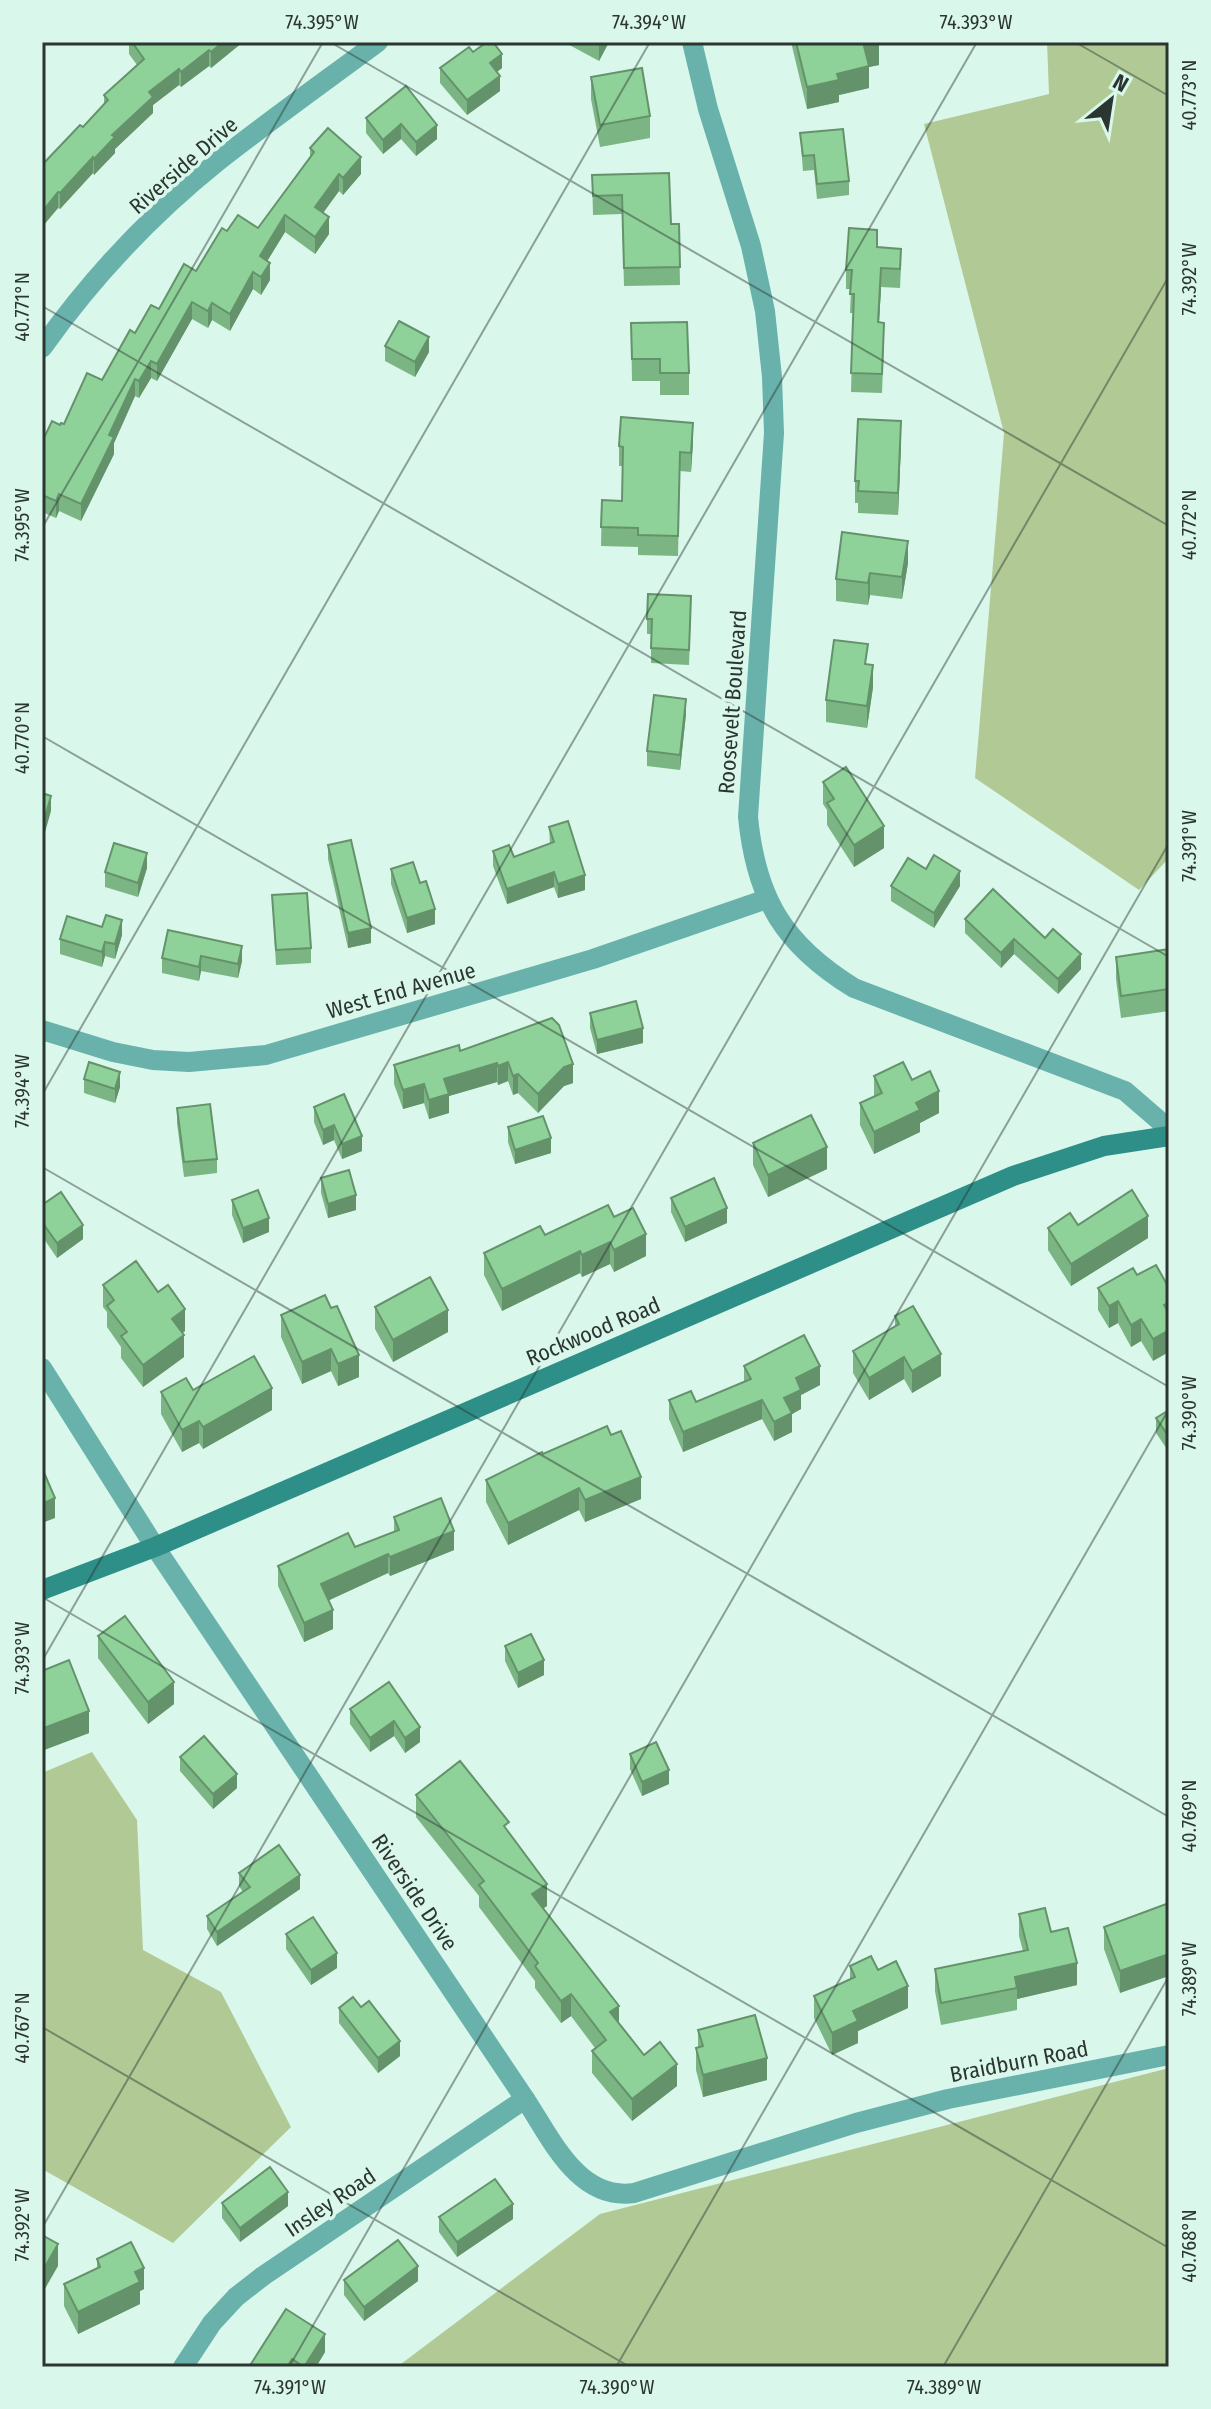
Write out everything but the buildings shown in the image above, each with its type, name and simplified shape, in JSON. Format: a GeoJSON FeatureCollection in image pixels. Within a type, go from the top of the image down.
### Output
{"type":"FeatureCollection","features":[{"type":"Feature","properties":{"kind":"street","name":"Riverside Drive"},"geometry":{"type":"LineString","coordinates":[[42,348],[105,269],[155,218],[216,163],[378,42]]}},
{"type":"Feature","properties":{"kind":"street","name":"Roosevelt Boulevard"},"geometry":{"type":"LineString","coordinates":[[692,42],[708,109],[751,246],[765,311],[772,377],[774,433],[748,817],[751,848],[767,899],[784,928],[804,951],[854,988],[1125,1091],[1169,1129]]}},
{"type":"Feature","properties":{"kind":"street","name":"West End Avenue"},"geometry":{"type":"LineString","coordinates":[[42,1030],[113,1052],[153,1060],[189,1062],[266,1055],[593,959],[767,899]]}},
{"type":"Feature","properties":{"kind":"street","name":"Rockwood Road"},"geometry":{"type":"LineString","coordinates":[[42,1590],[155,1547],[1013,1176],[1104,1146],[1169,1136]]}},
{"type":"Feature","properties":{"kind":"street","name":"Riverside Drive"},"geometry":{"type":"LineString","coordinates":[[42,1368],[155,1547],[573,2170],[598,2188],[627,2194],[879,2117]]}},
{"type":"Feature","properties":{"kind":"street","name":"Braidburn Road"},"geometry":{"type":"LineString","coordinates":[[879,2117],[992,2089],[1169,2055]]}},
{"type":"Feature","properties":{"kind":"street","name":"Insley Road"},"geometry":{"type":"LineString","coordinates":[[183,2367],[212,2323],[236,2297],[525,2099]]}},
{"type":"Feature","properties":{"kind":"green space"},"geometry":{"type":"Polygon","coordinates":[[[1047,42],[1169,42],[1169,858],[1139,890],[975,778],[1004,433],[924,124],[1049,94],[1047,42]]]}},
{"type":"Feature","properties":{"kind":"green space"},"geometry":{"type":"Polygon","coordinates":[[[92,1752],[137,1820],[143,1950],[221,1992],[291,2127],[173,2243],[42,2169],[42,1773],[92,1752]]]}},
{"type":"Feature","properties":{"kind":"green space"},"geometry":{"type":"Polygon","coordinates":[[[1169,2068],[1169,2367],[397,2367],[600,2214],[1169,2068]]]}}]}
